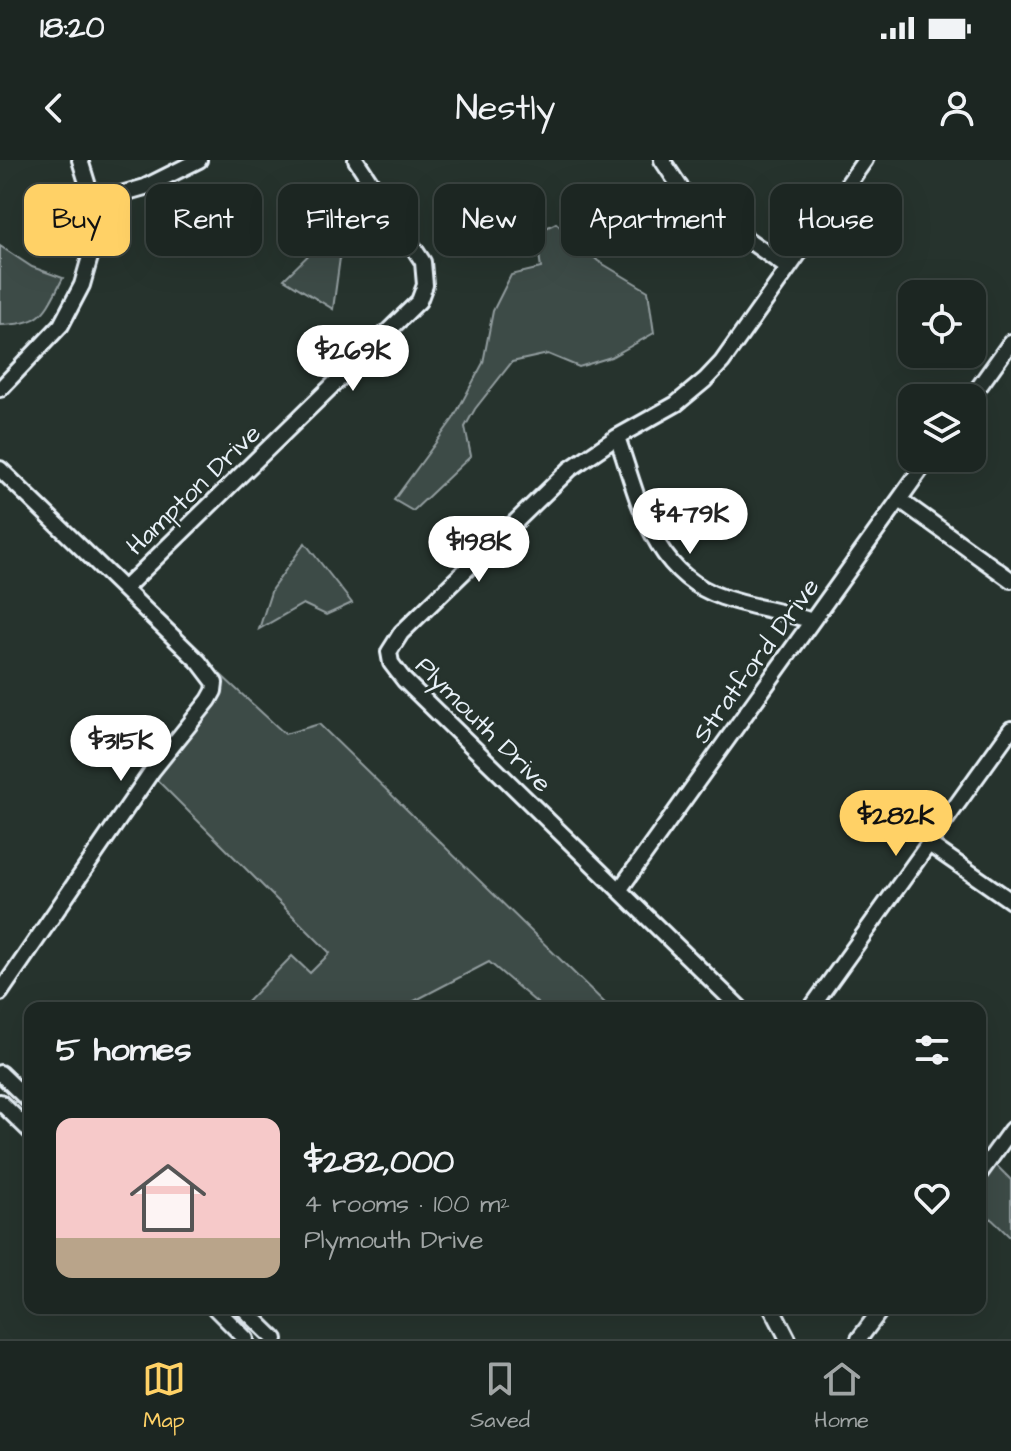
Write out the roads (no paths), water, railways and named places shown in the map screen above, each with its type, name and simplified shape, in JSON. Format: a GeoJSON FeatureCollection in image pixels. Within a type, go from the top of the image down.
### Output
{"type":"FeatureCollection","features":[{"type":"Feature","properties":{"kind":"street"},"geometry":{"type":"LineString","coordinates":[[80,160],[87,184]]}},
{"type":"Feature","properties":{"kind":"street"},"geometry":{"type":"LineString","coordinates":[[130,191],[153,184],[199,160]]}},
{"type":"Feature","properties":{"kind":"street","name":"Hampton Drive"},"geometry":{"type":"LineString","coordinates":[[124,589],[419,301],[425,285],[423,262],[356,160]]}},
{"type":"Feature","properties":{"kind":"street"},"geometry":{"type":"LineString","coordinates":[[662,160],[690,198],[788,268]]}},
{"type":"Feature","properties":{"kind":"street","name":"Plymouth Drive"},"geometry":{"type":"LineString","coordinates":[[734,1002],[404,680],[389,659],[389,652],[401,633],[556,482],[588,455],[676,404],[705,380],[865,160]]}},
{"type":"Feature","properties":{"kind":"street"},"geometry":{"type":"LineString","coordinates":[[0,389],[67,316],[82,285],[90,256]]}},
{"type":"Feature","properties":{"kind":"street"},"geometry":{"type":"LineString","coordinates":[[981,384],[1011,342]]}},
{"type":"Feature","properties":{"kind":"street"},"geometry":{"type":"LineString","coordinates":[[617,437],[651,534],[677,570],[719,597],[812,621]]}},
{"type":"Feature","properties":{"kind":"street"},"geometry":{"type":"LineString","coordinates":[[0,469],[214,680],[214,691],[152,771],[0,993]]}},
{"type":"Feature","properties":{"kind":"street","name":"Stratford Drive"},"geometry":{"type":"LineString","coordinates":[[620,889],[919,472]]}},
{"type":"Feature","properties":{"kind":"street"},"geometry":{"type":"LineString","coordinates":[[900,500],[1011,580]]}},
{"type":"Feature","properties":{"kind":"street"},"geometry":{"type":"LineString","coordinates":[[815,1002],[1011,729]]}},
{"type":"Feature","properties":{"kind":"street"},"geometry":{"type":"LineString","coordinates":[[929,844],[1011,901]]}},
{"type":"Feature","properties":{"kind":"street"},"geometry":{"type":"LineString","coordinates":[[0,1073],[24,1096]]}},
{"type":"Feature","properties":{"kind":"street"},"geometry":{"type":"LineString","coordinates":[[0,1102],[24,1125]]}},
{"type":"Feature","properties":{"kind":"street"},"geometry":{"type":"LineString","coordinates":[[986,1165],[1011,1130]]}},
{"type":"Feature","properties":{"kind":"street"},"geometry":{"type":"LineString","coordinates":[[221,1314],[244,1337],[256,1321]]}},
{"type":"Feature","properties":{"kind":"street"},"geometry":{"type":"LineString","coordinates":[[249,1314],[275,1339]]}},
{"type":"Feature","properties":{"kind":"street"},"geometry":{"type":"LineString","coordinates":[[775,1314],[788,1339]]}},
{"type":"Feature","properties":{"kind":"street"},"geometry":{"type":"LineString","coordinates":[[859,1339],[878,1314]]}}]}
